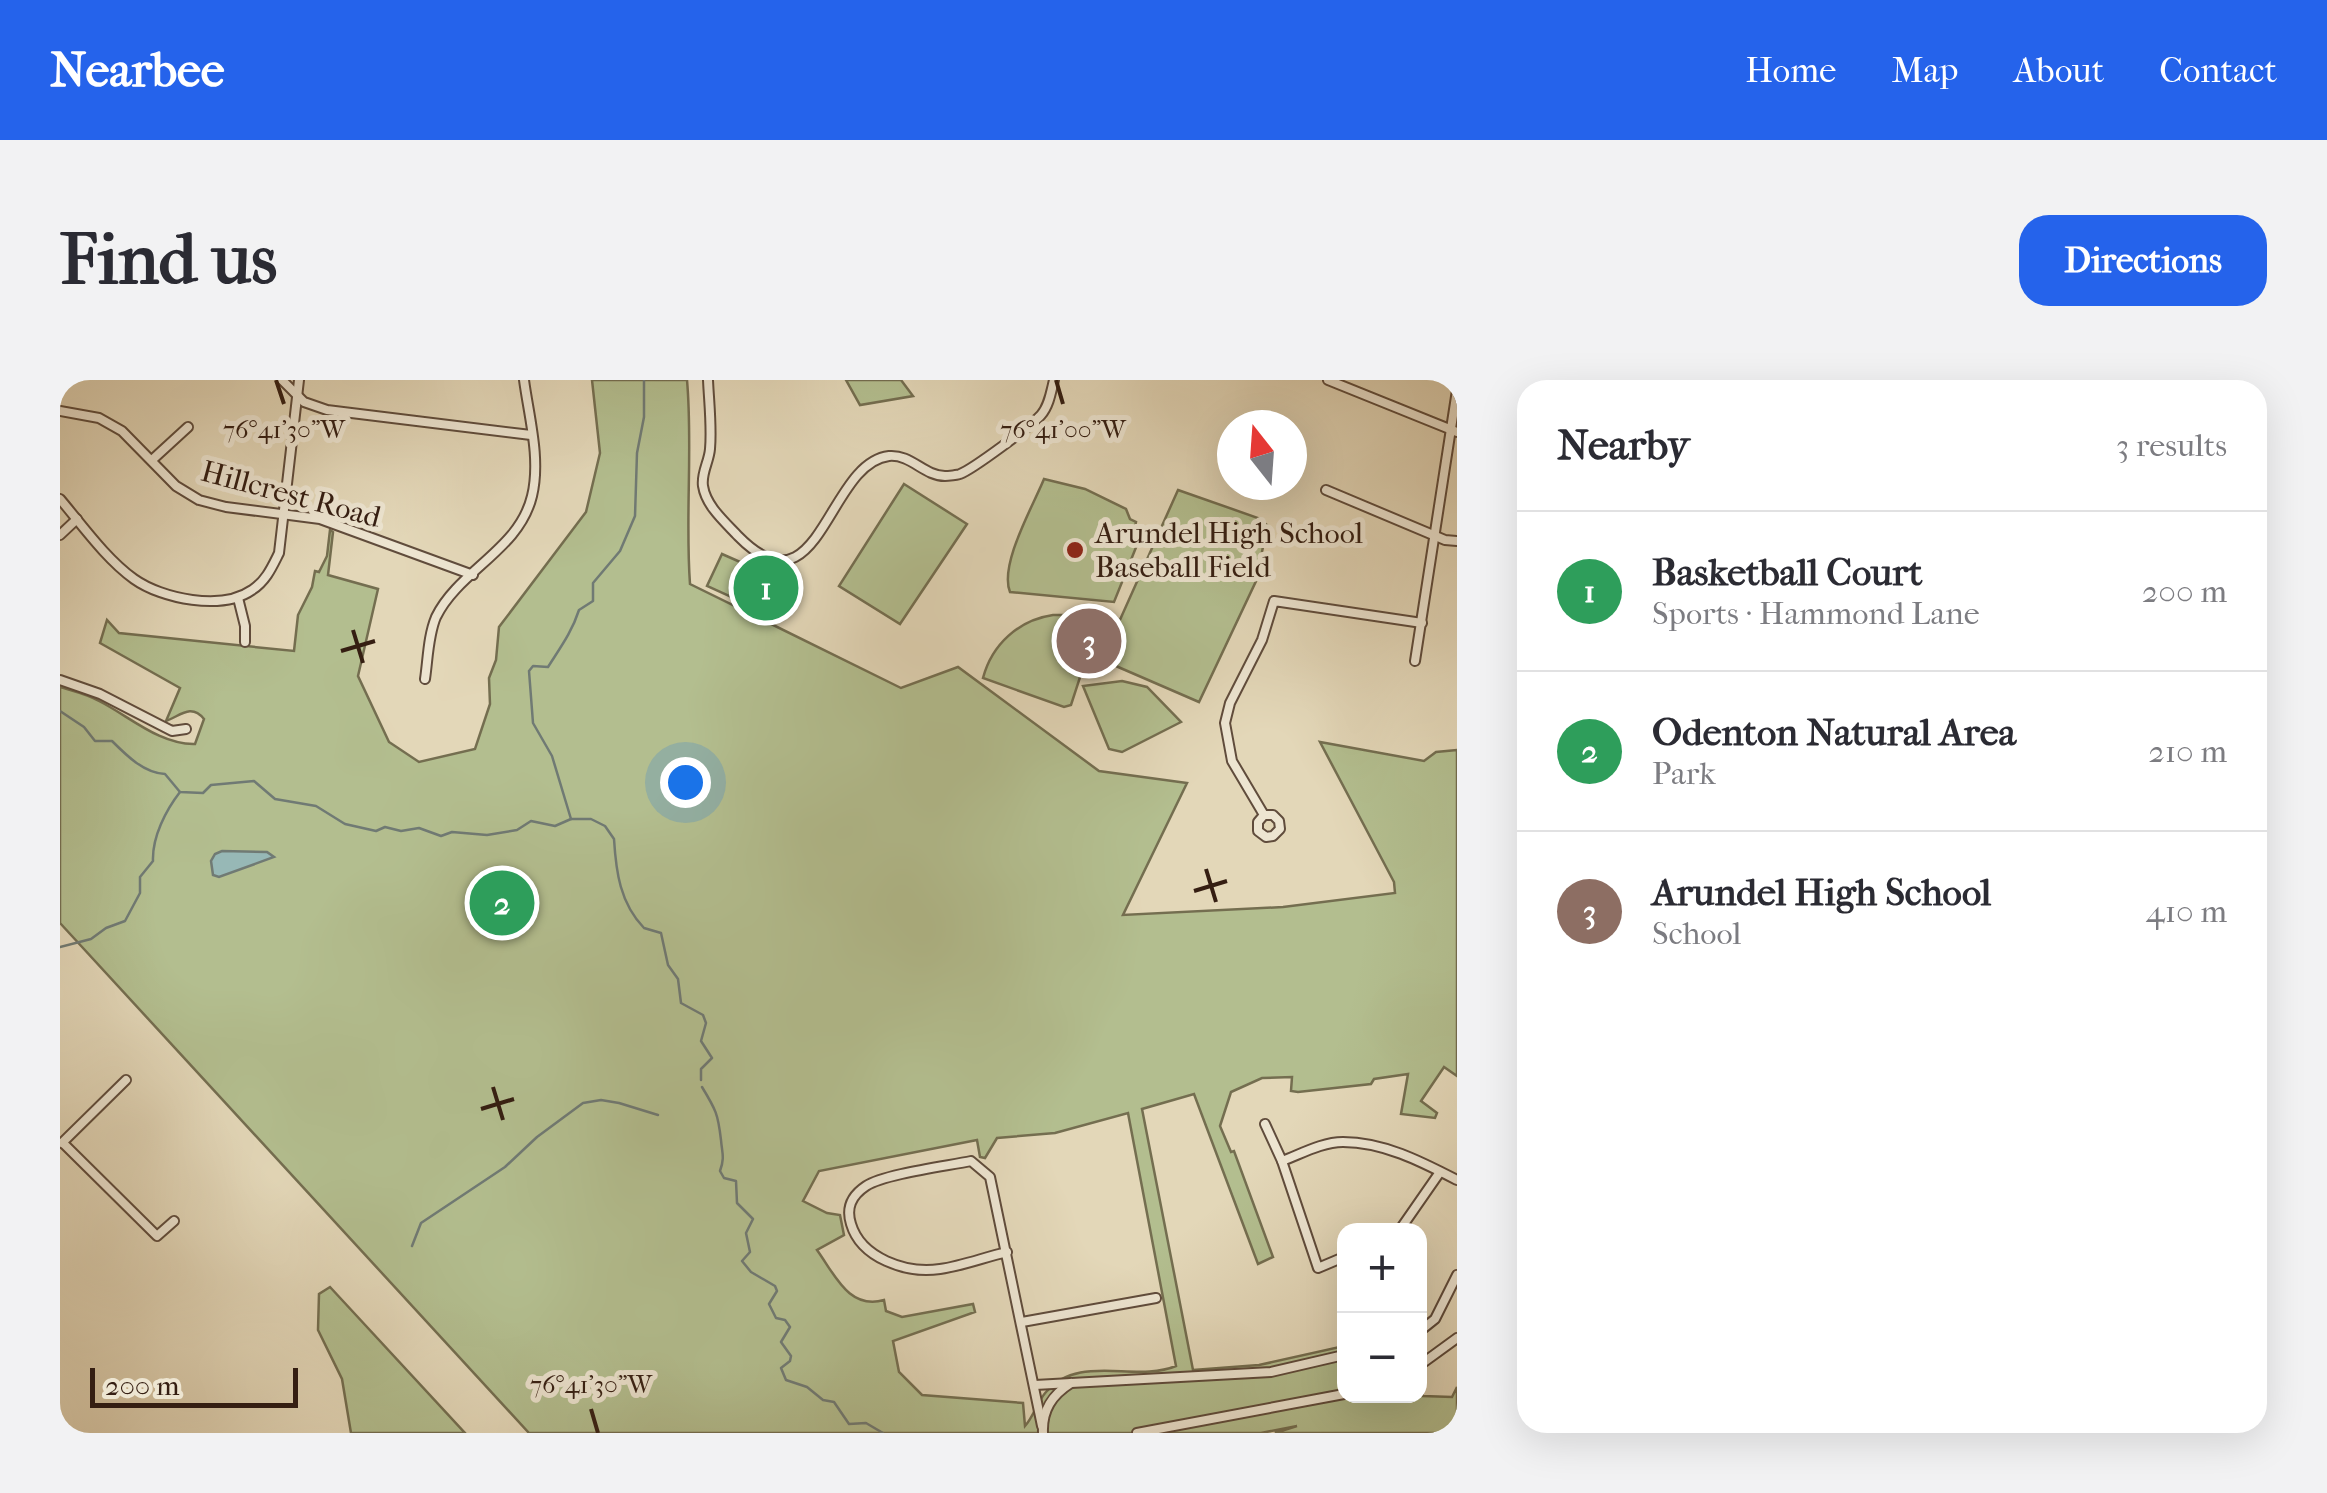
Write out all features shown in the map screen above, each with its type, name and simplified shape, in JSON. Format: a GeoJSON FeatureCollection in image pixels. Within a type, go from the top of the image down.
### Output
{"type":"FeatureCollection","features":[{"type":"Feature","properties":{"kind":"street"},"geometry":{"type":"LineString","coordinates":[[282,380],[298,396],[327,410],[531,435]]}},
{"type":"Feature","properties":{"kind":"street"},"geometry":{"type":"LineString","coordinates":[[60,499],[131,577],[157,593],[212,600],[238,598],[268,574],[279,553],[299,380]]}},
{"type":"Feature","properties":{"kind":"street"},"geometry":{"type":"LineString","coordinates":[[425,679],[432,628],[438,615],[447,600],[516,531],[532,495],[535,468],[524,380]]}},
{"type":"Feature","properties":{"kind":"street"},"geometry":{"type":"LineString","coordinates":[[708,380],[710,448],[703,487],[715,511],[757,554],[769,560],[803,552],[857,476],[873,461],[900,457],[942,477],[959,475],[1041,415],[1054,380]]}},
{"type":"Feature","properties":{"kind":"street"},"geometry":{"type":"LineString","coordinates":[[1328,380],[1454,431]]}},
{"type":"Feature","properties":{"kind":"street"},"geometry":{"type":"LineString","coordinates":[[1415,662],[1454,431],[1457,390]]}},
{"type":"Feature","properties":{"kind":"street","name":"Hillcrest Road"},"geometry":{"type":"LineString","coordinates":[[60,411],[99,418],[122,431],[176,486],[199,500],[320,518],[473,575]]}},
{"type":"Feature","properties":{"kind":"street"},"geometry":{"type":"LineString","coordinates":[[152,460],[188,427]]}},
{"type":"Feature","properties":{"kind":"street"},"geometry":{"type":"LineString","coordinates":[[1326,490],[1457,541]]}},
{"type":"Feature","properties":{"kind":"street"},"geometry":{"type":"LineString","coordinates":[[60,535],[77,519]]}},
{"type":"Feature","properties":{"kind":"street"},"geometry":{"type":"LineString","coordinates":[[238,598],[246,626],[245,642]]}},
{"type":"Feature","properties":{"kind":"street"},"geometry":{"type":"LineString","coordinates":[[1264,815],[1232,760],[1225,723],[1230,703],[1262,640],[1274,601],[1422,623]]}},
{"type":"Feature","properties":{"kind":"street"},"geometry":{"type":"LineString","coordinates":[[60,680],[100,694],[172,730],[186,729]]}},
{"type":"Feature","properties":{"kind":"street"},"geometry":{"type":"LineString","coordinates":[[126,1080],[62,1144],[157,1236],[174,1221]]}},
{"type":"Feature","properties":{"kind":"street"},"geometry":{"type":"LineString","coordinates":[[1265,1124],[1282,1161],[1318,1268],[1337,1260]]}},
{"type":"Feature","properties":{"kind":"street"},"geometry":{"type":"LineString","coordinates":[[1282,1161],[1344,1142],[1420,1160],[1457,1180]]}},
{"type":"Feature","properties":{"kind":"street"},"geometry":{"type":"LineString","coordinates":[[1007,1252],[937,1270],[905,1266],[876,1257],[854,1237],[847,1212],[853,1197],[869,1183],[971,1161],[990,1177],[1007,1252],[1022,1322],[1043,1430]]}},
{"type":"Feature","properties":{"kind":"street"},"geometry":{"type":"LineString","coordinates":[[1404,1223],[1440,1172]]}},
{"type":"Feature","properties":{"kind":"street"},"geometry":{"type":"LineString","coordinates":[[1427,1325],[1435,1319],[1457,1276]]}},
{"type":"Feature","properties":{"kind":"street"},"geometry":{"type":"LineString","coordinates":[[1022,1322],[1156,1298]]}},
{"type":"Feature","properties":{"kind":"street"},"geometry":{"type":"LineString","coordinates":[[1427,1359],[1457,1338]]}},
{"type":"Feature","properties":{"kind":"street"},"geometry":{"type":"LineString","coordinates":[[1034,1385],[1271,1372],[1337,1357]]}},
{"type":"Feature","properties":{"kind":"street"},"geometry":{"type":"LineString","coordinates":[[1043,1430],[1053,1396],[1075,1380]]}},
{"type":"Feature","properties":{"kind":"street"},"geometry":{"type":"LineString","coordinates":[[1138,1433],[1337,1395]]}},
{"type":"Feature","properties":{"kind":"green space"},"geometry":{"type":"Polygon","coordinates":[[[592,380],[687,380],[690,584],[901,688],[958,667],[1099,771],[1187,783],[1123,915],[1283,907],[1395,893],[1394,882],[1320,742],[1424,761],[1436,752],[1457,750],[1457,1076],[1444,1067],[1421,1101],[1437,1113],[1435,1118],[1401,1114],[1408,1074],[1374,1079],[1371,1084],[1298,1092],[1291,1091],[1292,1077],[1262,1078],[1231,1092],[1220,1126],[1231,1152],[1234,1151],[1273,1257],[1258,1264],[1194,1094],[1142,1109],[1193,1370],[1259,1365],[1337,1348],[1337,1403],[1427,1403],[1427,1396],[1452,1397],[1457,1387],[1457,1433],[1275,1433],[1297,1426],[1261,1433],[529,1433],[60,923],[60,687],[94,699],[157,735],[195,744],[204,719],[190,711],[166,721],[180,688],[100,643],[107,620],[119,633],[294,651],[298,615],[315,571],[319,572],[327,556],[330,530],[333,532],[328,575],[378,589],[358,676],[389,742],[419,762],[475,749],[490,704],[489,678],[496,660],[499,627],[586,512],[600,453],[592,380]],[[1128,1113],[1055,1133],[997,1138],[985,1158],[980,1157],[977,1140],[819,1171],[803,1201],[840,1215],[844,1235],[817,1250],[852,1295],[872,1302],[884,1300],[886,1311],[902,1317],[973,1304],[975,1312],[893,1341],[899,1372],[922,1395],[1023,1403],[1025,1426],[1046,1392],[1059,1380],[1091,1371],[1160,1370],[1176,1366],[1128,1113]]]}},
{"type":"Feature","properties":{"kind":"green space"},"geometry":{"type":"Polygon","coordinates":[[[846,380],[901,380],[913,396],[860,405],[846,380]]]}},
{"type":"Feature","properties":{"kind":"green space","name":"Arundel High School Baseball Field"},"geometry":{"type":"Polygon","coordinates":[[[1044,479],[1085,489],[1126,509],[1136,522],[1134,531],[1141,535],[1114,602],[1010,592],[1013,552],[1044,479]]]}},
{"type":"Feature","properties":{"kind":"green space"},"geometry":{"type":"Polygon","coordinates":[[[904,484],[967,524],[900,624],[839,586],[904,484]]]}},
{"type":"Feature","properties":{"kind":"green space"},"geometry":{"type":"Polygon","coordinates":[[[1178,490],[1258,518],[1267,525],[1257,579],[1199,702],[1102,660],[1178,490]]]}},
{"type":"Feature","properties":{"kind":"green space"},"geometry":{"type":"Polygon","coordinates":[[[722,554],[756,569],[749,586],[757,571],[785,585],[777,606],[746,590],[740,601],[707,586],[722,554]]]}},
{"type":"Feature","properties":{"kind":"green space"},"geometry":{"type":"Polygon","coordinates":[[[1053,615],[1077,615],[1097,625],[1071,705],[1064,707],[983,678],[1000,644],[1018,628],[1053,615]]]}},
{"type":"Feature","properties":{"kind":"green space"},"geometry":{"type":"Polygon","coordinates":[[[1122,681],[1147,687],[1181,722],[1122,752],[1109,749],[1083,686],[1122,681]]]}},
{"type":"Feature","properties":{"kind":"green space"},"geometry":{"type":"Polygon","coordinates":[[[330,1287],[465,1433],[351,1433],[342,1379],[318,1330],[319,1294],[330,1287]]]}},
{"type":"Feature","properties":{"kind":"water"},"geometry":{"type":"Polygon","coordinates":[[[222,851],[267,852],[274,857],[219,877],[213,875],[211,861],[222,851]]]}},
{"type":"Feature","properties":{"kind":"waterway"},"geometry":{"type":"LineString","coordinates":[[571,819],[552,756],[533,723],[529,671],[533,666],[548,667],[579,610],[593,601],[593,583],[620,551],[635,516],[644,380]]}},
{"type":"Feature","properties":{"kind":"waterway"},"geometry":{"type":"LineString","coordinates":[[60,711],[84,727],[95,741],[112,741],[143,767],[165,774],[180,792],[203,793],[211,785],[254,781],[275,799],[316,806],[345,824],[376,831],[385,827],[401,831],[419,828],[441,836],[452,832],[487,835],[517,830],[531,821],[555,826],[571,819],[591,819],[605,826],[614,839],[618,875],[629,908],[644,928],[661,933],[668,965],[678,979],[681,1003],[703,1015],[706,1023],[701,1041],[712,1058],[701,1069],[701,1080]]}},
{"type":"Feature","properties":{"kind":"waterway"},"geometry":{"type":"LineString","coordinates":[[60,947],[91,939],[125,921],[140,893],[140,877],[153,861],[161,824],[180,792]]}},
{"type":"Feature","properties":{"kind":"waterway"},"geometry":{"type":"LineString","coordinates":[[702,1087],[719,1124],[723,1155],[720,1171],[724,1178],[736,1181],[737,1203],[753,1219],[746,1233],[750,1252],[742,1261],[751,1272],[775,1286],[777,1291],[769,1304],[776,1318],[785,1320],[790,1327],[781,1342],[791,1356],[781,1368],[786,1380],[834,1402],[849,1424],[866,1423],[883,1433]]}},
{"type":"Feature","properties":{"kind":"waterway"},"geometry":{"type":"LineString","coordinates":[[412,1246],[421,1223],[505,1167],[583,1103],[601,1100],[658,1115]]}},
{"type":"Feature","properties":{"kind":"place","name":"Arundel High School Baseball Field"},"geometry":{"type":"Point","coordinates":[1075,550]}},
{"type":"Feature","properties":{"kind":"place","name":"Basketball Court"},"geometry":{"type":"Point","coordinates":[766,588]}},
{"type":"Feature","properties":{"kind":"place","name":"Arundel High School"},"geometry":{"type":"Point","coordinates":[1089,641]}},
{"type":"Feature","properties":{"kind":"place","name":"Odenton Natural Area"},"geometry":{"type":"Point","coordinates":[502,903]}}]}
